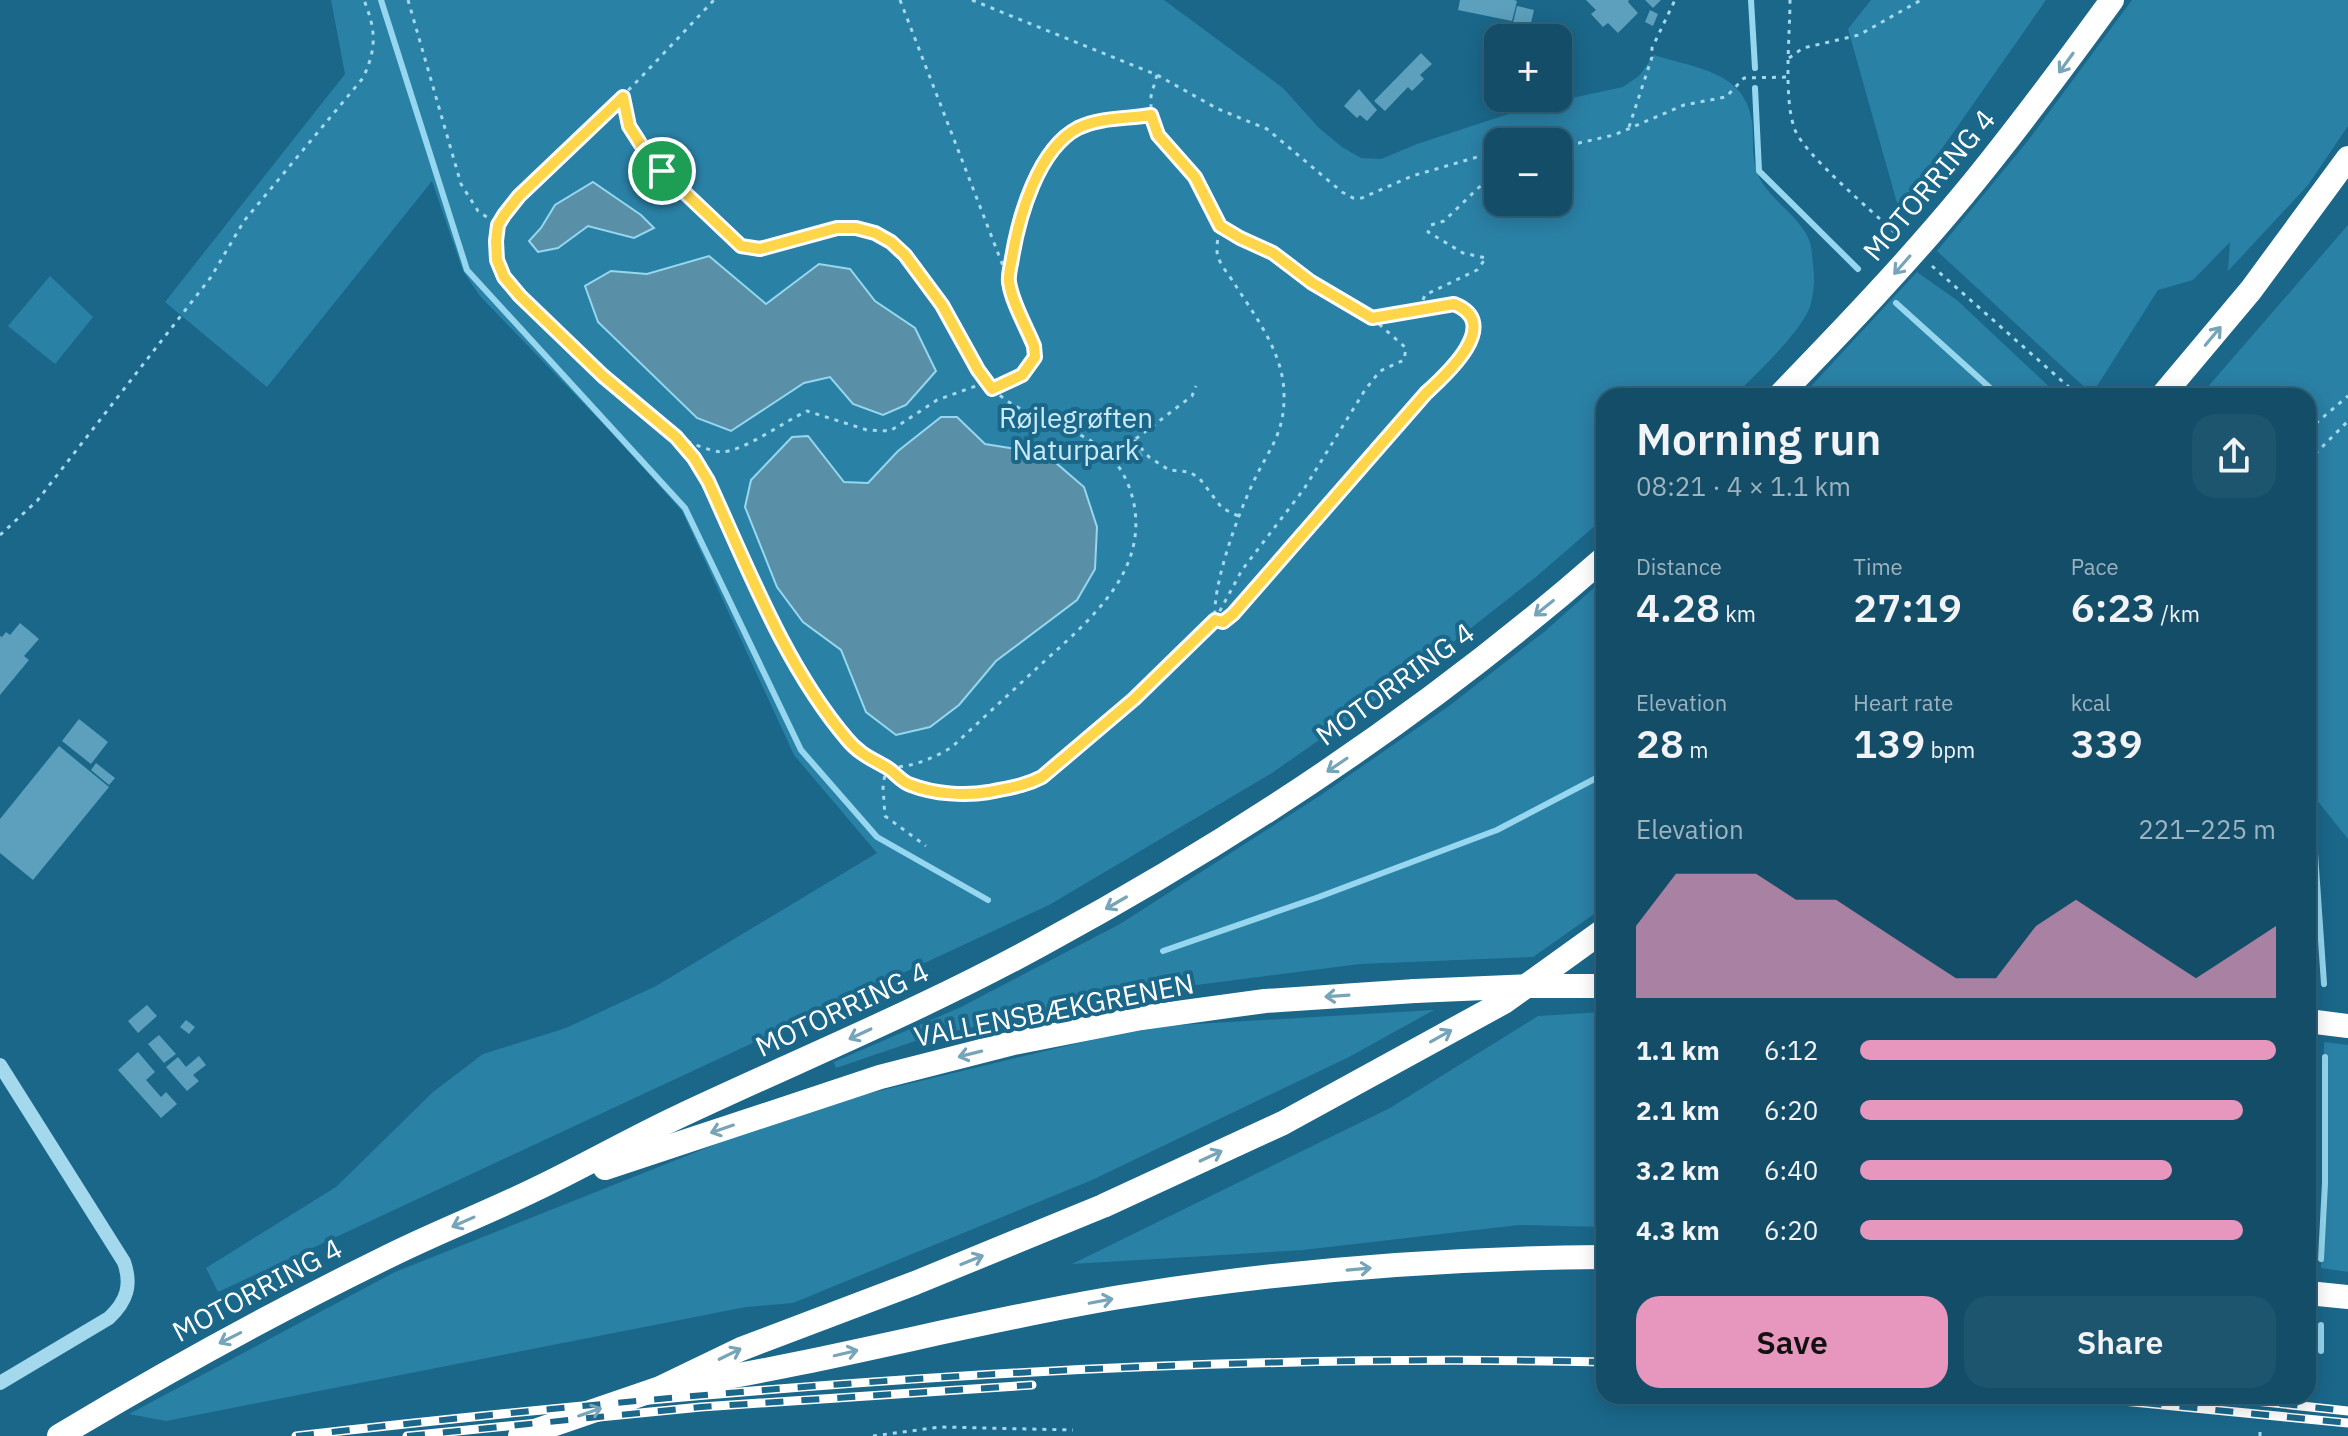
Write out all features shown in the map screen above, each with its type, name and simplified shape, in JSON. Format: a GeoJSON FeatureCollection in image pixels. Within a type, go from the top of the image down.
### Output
{"type":"FeatureCollection","features":[{"type":"Feature","properties":{"kind":"highway","name":"MOTORRING 4"},"geometry":{"type":"LineString","coordinates":[[1787,388],[1870,302],[1963,195],[2112,0]]}},
{"type":"Feature","properties":{"kind":"highway"},"geometry":{"type":"LineString","coordinates":[[2169,388],[2251,290],[2348,158]]}},
{"type":"Feature","properties":{"kind":"highway","name":"MOTORRING 4"},"geometry":{"type":"LineString","coordinates":[[59,1436],[179,1365],[384,1258],[534,1190],[678,1117],[949,993],[1042,945],[1273,808],[1365,746],[1489,652],[1596,565]]}},
{"type":"Feature","properties":{"kind":"highway"},"geometry":{"type":"LineString","coordinates":[[520,1436],[660,1388],[741,1349],[915,1283],[1103,1206],[1283,1123],[1504,1002],[1596,936]]}},
{"type":"Feature","properties":{"kind":"highway","name":"VALLENSBÆKGRENEN"},"geometry":{"type":"LineString","coordinates":[[534,1190],[880,1077],[1013,1043],[1141,1018],[1265,1001],[1415,991],[1596,986]]}},
{"type":"Feature","properties":{"kind":"highway"},"geometry":{"type":"LineString","coordinates":[[2316,1022],[2348,1026]]}},
{"type":"Feature","properties":{"kind":"highway"},"geometry":{"type":"LineString","coordinates":[[660,1388],[755,1373],[950,1329],[1122,1297],[1281,1276],[1404,1265],[1596,1257]]}},
{"type":"Feature","properties":{"kind":"highway"},"geometry":{"type":"LineString","coordinates":[[2316,1294],[2348,1297]]}},
{"type":"Feature","properties":{"kind":"street"},"geometry":{"type":"LineString","coordinates":[[0,1065],[124,1262],[129,1277],[127,1293],[120,1307],[109,1318],[0,1383]]}},
{"type":"Feature","properties":{"kind":"path"},"geometry":{"type":"LineString","coordinates":[[0,535],[37,501],[211,277],[244,221],[363,78],[372,59],[374,40],[371,17],[364,0]]}},
{"type":"Feature","properties":{"kind":"path"},"geometry":{"type":"LineString","coordinates":[[408,0],[461,184],[478,211],[498,225]]}},
{"type":"Feature","properties":{"kind":"path"},"geometry":{"type":"LineString","coordinates":[[714,0],[623,97],[519,196],[498,225],[497,260],[504,277],[520,296],[603,376],[676,437],[694,458],[798,669],[848,741],[873,762],[886,766],[909,785],[955,794],[974,795],[1027,785],[1042,777],[1134,699],[1215,620],[1242,570],[1304,489],[1365,390],[1380,371],[1404,360],[1406,348],[1372,318],[1311,282],[1273,253],[1220,226],[1195,177],[1158,135],[1151,115],[1151,96],[1157,75]]}},
{"type":"Feature","properties":{"kind":"path"},"geometry":{"type":"LineString","coordinates":[[900,0],[1034,346],[1035,357],[1022,375],[992,389]]}},
{"type":"Feature","properties":{"kind":"path"},"geometry":{"type":"LineString","coordinates":[[972,0],[1157,75],[1218,109],[1267,129],[1281,138],[1312,169],[1353,198],[1362,198],[1412,176],[1484,155]]}},
{"type":"Feature","properties":{"kind":"path"},"geometry":{"type":"LineString","coordinates":[[1628,129],[1652,57],[1652,48],[1675,0]]}},
{"type":"Feature","properties":{"kind":"path"},"geometry":{"type":"LineString","coordinates":[[1790,0],[1789,77],[1795,130],[1810,152],[1894,232]]}},
{"type":"Feature","properties":{"kind":"path"},"geometry":{"type":"LineString","coordinates":[[1789,58],[1803,48],[1859,35],[1921,0]]}},
{"type":"Feature","properties":{"kind":"path"},"geometry":{"type":"LineString","coordinates":[[1572,143],[1628,129],[1684,105],[1726,97],[1744,78],[1789,77]]}},
{"type":"Feature","properties":{"kind":"path"},"geometry":{"type":"LineString","coordinates":[[623,97],[629,126],[645,151],[741,246],[760,249],[837,228],[856,228],[875,233],[891,242],[905,255],[942,305],[992,389],[1010,403],[1074,432],[1112,457],[1134,499],[1137,525],[1129,561],[1097,612],[952,747],[932,759],[886,766]]}},
{"type":"Feature","properties":{"kind":"path"},"geometry":{"type":"LineString","coordinates":[[1008,281],[1017,229],[1025,204],[1037,178],[1061,142],[1090,123],[1151,115]]}},
{"type":"Feature","properties":{"kind":"path"},"geometry":{"type":"LineString","coordinates":[[1419,309],[1425,295],[1477,270],[1486,258],[1463,253],[1428,232],[1431,225],[1444,221],[1484,182]]}},
{"type":"Feature","properties":{"kind":"path"},"geometry":{"type":"LineString","coordinates":[[1215,620],[1214,608],[1224,564],[1240,517],[1252,484],[1272,451],[1283,421],[1284,391],[1281,371],[1262,326],[1217,256],[1220,226]]}},
{"type":"Feature","properties":{"kind":"path"},"geometry":{"type":"LineString","coordinates":[[1932,265],[2070,388]]}},
{"type":"Feature","properties":{"kind":"path"},"geometry":{"type":"LineString","coordinates":[[1215,620],[1223,622],[1233,614],[1470,344],[1475,331],[1472,317],[1454,304],[1372,318]]}},
{"type":"Feature","properties":{"kind":"path"},"geometry":{"type":"LineString","coordinates":[[676,437],[721,452],[760,439],[785,420],[807,411],[867,430],[890,431],[937,400],[987,382]]}},
{"type":"Feature","properties":{"kind":"path"},"geometry":{"type":"LineString","coordinates":[[1112,457],[1192,396],[1196,386]]}},
{"type":"Feature","properties":{"kind":"path"},"geometry":{"type":"LineString","coordinates":[[2316,423],[2348,396]]}},
{"type":"Feature","properties":{"kind":"path"},"geometry":{"type":"LineString","coordinates":[[2316,453],[2348,421]]}},
{"type":"Feature","properties":{"kind":"path"},"geometry":{"type":"LineString","coordinates":[[1134,440],[1149,457],[1169,470],[1190,472],[1200,479],[1222,508],[1240,517]]}},
{"type":"Feature","properties":{"kind":"path"},"geometry":{"type":"LineString","coordinates":[[886,766],[883,788],[885,816],[926,846]]}},
{"type":"Feature","properties":{"kind":"path"},"geometry":{"type":"LineString","coordinates":[[873,1436],[940,1427],[1073,1430]]}},
{"type":"Feature","properties":{"kind":"green space","name":"Røjlegrøften Naturpark"},"geometry":{"type":"Polygon","coordinates":[[[331,0],[1164,0],[1283,88],[1319,128],[1342,147],[1361,158],[1381,159],[1515,112],[1572,112],[1572,98],[1623,87],[1639,76],[1654,55],[1701,68],[1739,91],[1752,121],[1758,175],[1768,191],[1805,232],[1812,252],[1814,275],[1807,314],[1778,352],[1742,388],[1596,388],[1596,525],[1537,576],[1409,677],[1272,773],[1049,905],[218,1292],[206,1268],[336,1187],[433,1092],[483,1054],[566,1028],[656,986],[877,853],[794,755],[682,511],[480,296],[463,271],[432,181],[267,387],[165,302],[345,74],[331,0]]]}},
{"type":"Feature","properties":{"kind":"green space"},"geometry":{"type":"Polygon","coordinates":[[[1871,0],[2046,0],[1899,210],[1848,29],[1871,0]]]}},
{"type":"Feature","properties":{"kind":"green space"},"geometry":{"type":"Polygon","coordinates":[[[2132,0],[2348,0],[2348,126],[2308,185],[2228,271],[2230,242],[2193,280],[2158,290],[2096,388],[2085,388],[1937,251],[2027,142],[2132,0]]]}},
{"type":"Feature","properties":{"kind":"green space"},"geometry":{"type":"Polygon","coordinates":[[[2348,225],[2348,839],[2316,799],[2316,388],[2207,388],[2348,225]]]}},
{"type":"Feature","properties":{"kind":"green space"},"geometry":{"type":"Polygon","coordinates":[[[1917,272],[1958,301],[2050,388],[1809,388],[1917,272]]]}},
{"type":"Feature","properties":{"kind":"green space"},"geometry":{"type":"Polygon","coordinates":[[[50,276],[93,317],[55,364],[8,326],[50,276]]]}},
{"type":"Feature","properties":{"kind":"green space"},"geometry":{"type":"Polygon","coordinates":[[[1596,586],[1596,913],[1533,957],[1360,964],[1111,996],[924,1038],[836,1068],[834,1062],[961,1007],[1120,924],[1321,795],[1449,706],[1544,632],[1596,586]]]}},
{"type":"Feature","properties":{"kind":"green space"},"geometry":{"type":"Polygon","coordinates":[[[1434,1010],[1349,1057],[1092,1180],[793,1303],[746,1307],[166,1421],[129,1414],[395,1272],[804,1109],[1145,1027],[1434,1010]]]}},
{"type":"Feature","properties":{"kind":"green space"},"geometry":{"type":"Polygon","coordinates":[[[1596,1012],[1596,1227],[1519,1225],[1303,1250],[1072,1264],[1390,1108],[1538,1016],[1596,1012]]]}},
{"type":"Feature","properties":{"kind":"green space"},"geometry":{"type":"Polygon","coordinates":[[[2324,1042],[2348,1045],[2348,1272],[2321,1268],[2324,1042]]]}},
{"type":"Feature","properties":{"kind":"shaded area"},"geometry":{"type":"Polygon","coordinates":[[[593,182],[641,215],[654,228],[634,238],[588,226],[558,248],[538,252],[529,241],[555,205],[593,182]]]}},
{"type":"Feature","properties":{"kind":"shaded area"},"geometry":{"type":"Polygon","coordinates":[[[709,256],[766,304],[819,264],[850,269],[875,301],[915,328],[936,371],[906,405],[883,415],[853,404],[830,377],[804,383],[731,431],[697,418],[598,322],[585,286],[611,271],[647,274],[709,256]]]}},
{"type":"Feature","properties":{"kind":"shaded area"},"geometry":{"type":"Polygon","coordinates":[[[941,417],[957,417],[985,444],[1016,449],[1056,463],[1084,487],[1097,527],[1095,569],[1077,600],[996,661],[959,705],[930,727],[896,735],[866,712],[841,650],[803,622],[777,587],[745,507],[751,480],[792,437],[808,436],[844,482],[868,483],[898,451],[941,417]]]}},
{"type":"Feature","properties":{"kind":"building"},"geometry":{"type":"Polygon","coordinates":[[[1460,0],[1517,1],[1512,21],[1458,10],[1460,0]]]}},
{"type":"Feature","properties":{"kind":"building"},"geometry":{"type":"Polygon","coordinates":[[[1586,0],[1629,0],[1638,13],[1618,33],[1608,23],[1603,27],[1591,14],[1596,10],[1586,0]]]}},
{"type":"Feature","properties":{"kind":"building"},"geometry":{"type":"Polygon","coordinates":[[[1645,0],[1661,0],[1653,8],[1645,0]]]}},
{"type":"Feature","properties":{"kind":"building"},"geometry":{"type":"Polygon","coordinates":[[[1517,6],[1534,10],[1531,24],[1513,23],[1517,6]]]}},
{"type":"Feature","properties":{"kind":"building"},"geometry":{"type":"Polygon","coordinates":[[[1650,10],[1658,14],[1653,26],[1645,22],[1650,10]]]}},
{"type":"Feature","properties":{"kind":"building"},"geometry":{"type":"Polygon","coordinates":[[[1421,53],[1432,64],[1420,75],[1424,79],[1412,91],[1408,87],[1385,111],[1374,101],[1421,53]]]}},
{"type":"Feature","properties":{"kind":"building"},"geometry":{"type":"Polygon","coordinates":[[[1359,89],[1377,110],[1367,121],[1360,115],[1357,118],[1344,106],[1359,89]]]}},
{"type":"Feature","properties":{"kind":"building"},"geometry":{"type":"Polygon","coordinates":[[[1139,448],[1143,456],[1135,461],[1130,454],[1139,448]]]}},
{"type":"Feature","properties":{"kind":"building"},"geometry":{"type":"Polygon","coordinates":[[[20,623],[39,639],[24,656],[29,660],[0,695],[0,636],[6,632],[10,635],[20,623]]]}},
{"type":"Feature","properties":{"kind":"building"},"geometry":{"type":"Polygon","coordinates":[[[79,719],[108,742],[91,764],[62,741],[79,719]]]}},
{"type":"Feature","properties":{"kind":"building"},"geometry":{"type":"Polygon","coordinates":[[[59,746],[109,787],[33,880],[0,853],[0,819],[59,746]]]}},
{"type":"Feature","properties":{"kind":"building"},"geometry":{"type":"Polygon","coordinates":[[[96,763],[115,778],[109,785],[91,770],[96,763]]]}},
{"type":"Feature","properties":{"kind":"building"},"geometry":{"type":"Polygon","coordinates":[[[147,1005],[157,1016],[138,1033],[128,1021],[147,1005]]]}},
{"type":"Feature","properties":{"kind":"building"},"geometry":{"type":"Polygon","coordinates":[[[186,1020],[195,1027],[189,1034],[180,1027],[186,1020]]]}},
{"type":"Feature","properties":{"kind":"building"},"geometry":{"type":"Polygon","coordinates":[[[159,1035],[176,1054],[164,1063],[148,1044],[159,1035]]]}},
{"type":"Feature","properties":{"kind":"building"},"geometry":{"type":"Polygon","coordinates":[[[138,1052],[155,1072],[146,1080],[161,1097],[166,1092],[177,1104],[161,1118],[118,1070],[138,1052]]]}},
{"type":"Feature","properties":{"kind":"building"},"geometry":{"type":"Polygon","coordinates":[[[199,1056],[206,1065],[193,1075],[199,1081],[187,1091],[166,1067],[178,1057],[186,1067],[199,1056]]]}},
{"type":"Feature","properties":{"kind":"waterway"},"geometry":{"type":"LineString","coordinates":[[381,0],[467,270],[685,508],[801,750],[877,837],[988,900]]}},
{"type":"Feature","properties":{"kind":"waterway"},"geometry":{"type":"LineString","coordinates":[[1751,0],[1755,68]]}},
{"type":"Feature","properties":{"kind":"waterway"},"geometry":{"type":"LineString","coordinates":[[1755,88],[1759,171],[1858,269]]}},
{"type":"Feature","properties":{"kind":"waterway"},"geometry":{"type":"LineString","coordinates":[[1896,303],[1990,388]]}},
{"type":"Feature","properties":{"kind":"waterway"},"geometry":{"type":"LineString","coordinates":[[1163,951],[1497,830],[1596,778]]}},
{"type":"Feature","properties":{"kind":"waterway"},"geometry":{"type":"LineString","coordinates":[[2316,868],[2324,984]]}},
{"type":"Feature","properties":{"kind":"waterway"},"geometry":{"type":"LineString","coordinates":[[2321,1259],[2325,1183],[2325,1057]]}},
{"type":"Feature","properties":{"kind":"waterway"},"geometry":{"type":"LineString","coordinates":[[2321,1325],[2321,1351]]}},
{"type":"Feature","properties":{"kind":"railway"},"geometry":{"type":"LineString","coordinates":[[296,1436],[622,1402],[948,1377],[1276,1362],[1596,1362]]}},
{"type":"Feature","properties":{"kind":"railway"},"geometry":{"type":"LineString","coordinates":[[407,1436],[701,1407],[1032,1385]]}},
{"type":"Feature","properties":{"kind":"railway"},"geometry":{"type":"LineString","coordinates":[[2154,1404],[2348,1423]]}},
{"type":"Feature","properties":{"kind":"railway"},"geometry":{"type":"LineString","coordinates":[[2283,1404],[2348,1411]]}},
{"type":"Feature","properties":{"kind":"route"},"geometry":{"type":"LineString","coordinates":[[623,97],[629,126],[662,171],[741,246],[760,249],[837,228],[856,228],[875,233],[891,242],[905,255],[942,305],[992,389],[1022,375],[1035,357],[1034,346],[1008,281],[1017,229],[1025,204],[1053,152],[1069,134],[1090,123],[1110,119],[1151,115],[1158,135],[1195,177],[1220,226],[1273,253],[1351,307],[1372,318],[1454,304],[1472,317],[1475,331],[1470,344],[1442,379],[1426,393],[1233,614],[1223,622],[1215,620],[1134,699],[1042,777],[1027,785],[974,795],[909,785],[886,766],[873,762],[848,741],[798,669],[694,458],[676,437],[603,376],[520,296],[504,277],[497,260],[498,225],[504,215],[519,196],[623,97]]}}]}
